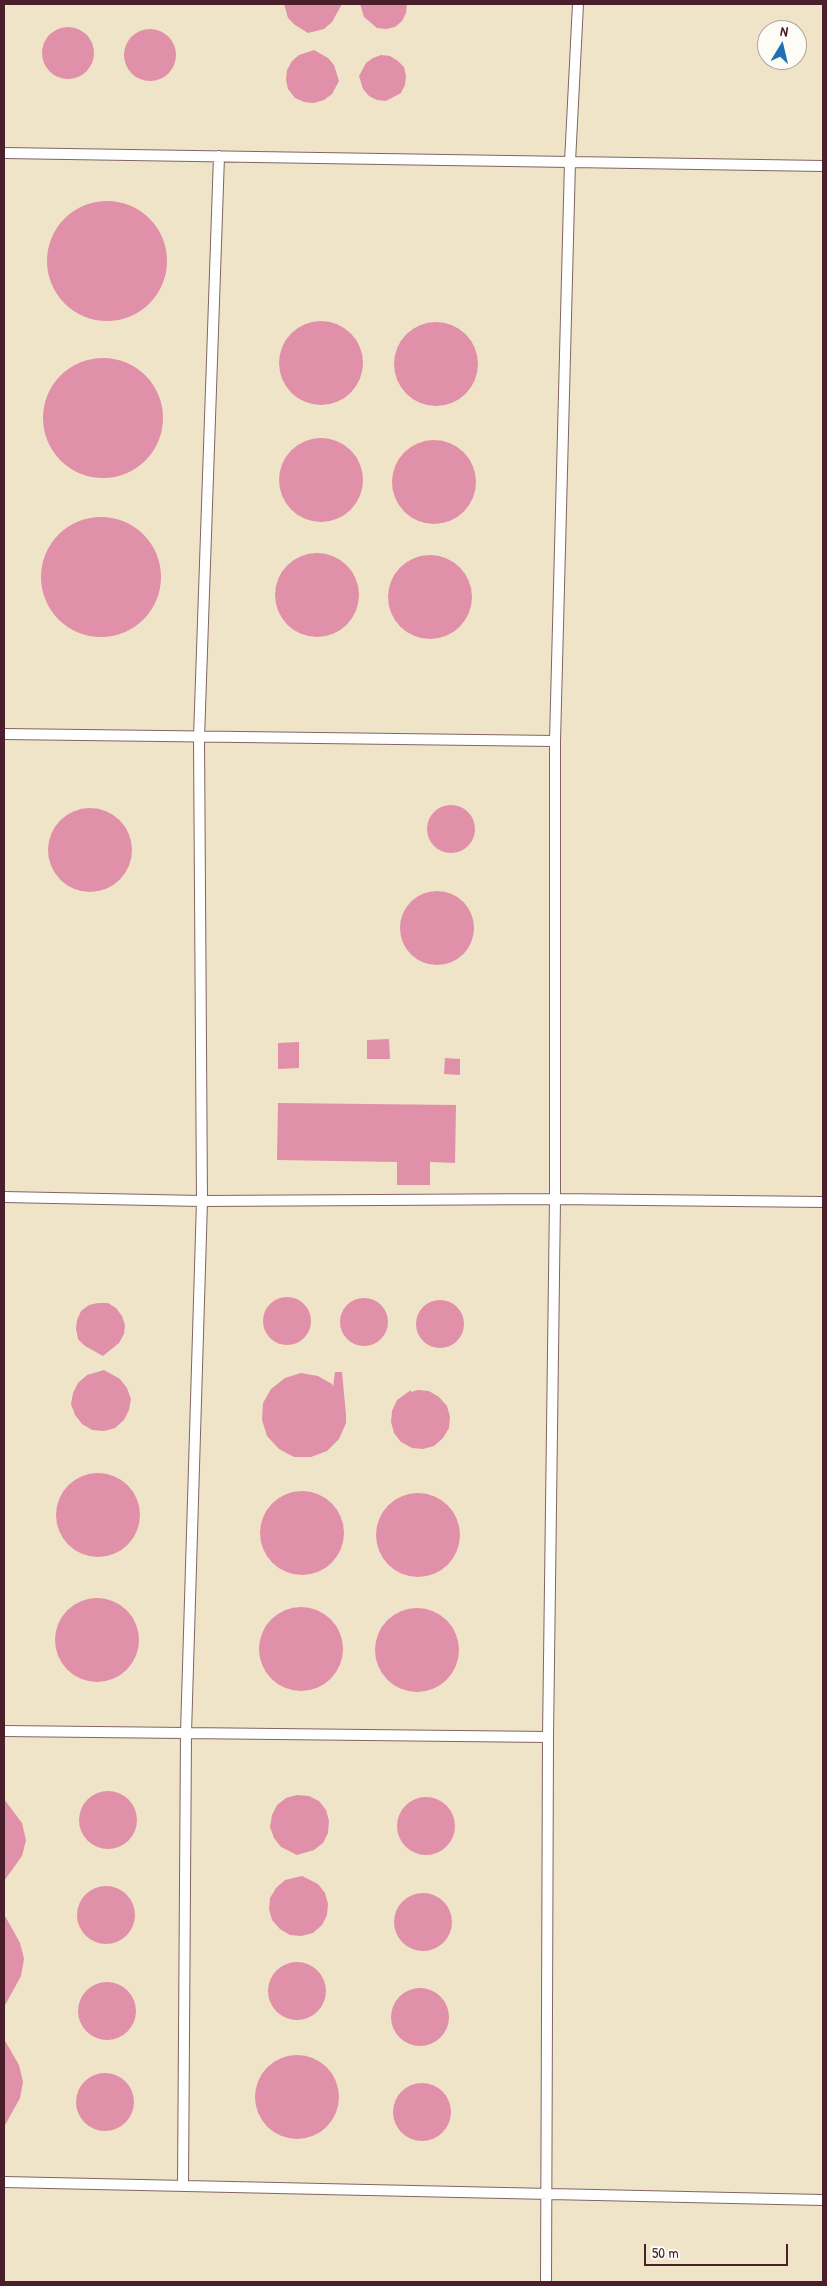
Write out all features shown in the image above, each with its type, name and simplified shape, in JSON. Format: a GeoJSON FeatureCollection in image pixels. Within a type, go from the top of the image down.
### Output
{"type":"FeatureCollection","features":[{"type":"Feature","properties":{"kind":"lane"},"geometry":{"type":"LineString","coordinates":[[546,2282],[548,1737],[555,1199],[555,741],[570,162],[578,4]]}},
{"type":"Feature","properties":{"kind":"lane"},"geometry":{"type":"LineString","coordinates":[[4,153],[823,166]]}},
{"type":"Feature","properties":{"kind":"lane"},"geometry":{"type":"LineString","coordinates":[[183,2186],[186,1733],[202,1201],[199,738],[219,156]]}},
{"type":"Feature","properties":{"kind":"lane"},"geometry":{"type":"LineString","coordinates":[[4,734],[199,738],[555,741]]}},
{"type":"Feature","properties":{"kind":"lane"},"geometry":{"type":"LineString","coordinates":[[4,1197],[202,1201],[555,1199],[823,1202]]}},
{"type":"Feature","properties":{"kind":"lane"},"geometry":{"type":"LineString","coordinates":[[4,1731],[548,1737]]}},
{"type":"Feature","properties":{"kind":"lane"},"geometry":{"type":"LineString","coordinates":[[4,2182],[823,2200]]}},
{"type":"Feature","properties":{"kind":"building"},"geometry":{"type":"Polygon","coordinates":[[[284,4],[342,4],[332,22],[324,29],[308,33],[288,18],[284,4]]]}},
{"type":"Feature","properties":{"kind":"building"},"geometry":{"type":"Polygon","coordinates":[[[360,4],[407,4],[406,13],[402,21],[395,27],[386,29],[377,28],[364,17],[360,4]]]}},
{"type":"Feature","properties":{"kind":"building"},"geometry":{"type":"Polygon","coordinates":[[[68,27],[78,29],[86,35],[92,43],[94,53],[92,63],[86,71],[78,77],[68,79],[58,77],[50,71],[44,63],[42,53],[44,43],[50,35],[58,29],[68,27]]]}},
{"type":"Feature","properties":{"kind":"building"},"geometry":{"type":"Polygon","coordinates":[[[150,29],[160,31],[168,37],[174,45],[176,55],[174,65],[168,73],[160,79],[150,81],[140,79],[132,73],[126,65],[124,55],[126,45],[132,37],[140,31],[150,29]]]}},
{"type":"Feature","properties":{"kind":"building"},"geometry":{"type":"Polygon","coordinates":[[[314,50],[328,58],[334,65],[339,81],[332,94],[324,100],[314,103],[304,102],[295,98],[288,89],[286,80],[287,70],[292,61],[299,55],[314,50]]]}},
{"type":"Feature","properties":{"kind":"building"},"geometry":{"type":"Polygon","coordinates":[[[381,55],[390,56],[398,61],[404,67],[406,76],[405,85],[401,93],[386,101],[377,100],[369,96],[363,89],[359,76],[366,63],[381,55]]]}},
{"type":"Feature","properties":{"kind":"building"},"geometry":{"type":"Polygon","coordinates":[[[107,201],[130,206],[140,211],[149,219],[157,228],[162,238],[167,261],[162,284],[157,294],[149,303],[140,311],[130,316],[107,321],[84,316],[74,311],[65,303],[57,294],[52,284],[47,261],[52,238],[57,228],[65,219],[74,211],[84,206],[107,201]]]}},
{"type":"Feature","properties":{"kind":"building"},"geometry":{"type":"Polygon","coordinates":[[[321,321],[337,324],[351,333],[360,347],[363,363],[360,379],[351,393],[337,402],[321,405],[305,402],[291,393],[282,379],[279,363],[282,347],[291,333],[305,324],[321,321]]]}},
{"type":"Feature","properties":{"kind":"building"},"geometry":{"type":"Polygon","coordinates":[[[436,322],[452,325],[466,334],[475,348],[478,364],[475,380],[466,394],[452,403],[436,406],[420,403],[406,394],[397,380],[394,364],[397,348],[406,334],[420,325],[436,322]]]}},
{"type":"Feature","properties":{"kind":"building"},"geometry":{"type":"Polygon","coordinates":[[[103,358],[126,363],[136,368],[145,376],[153,385],[158,395],[163,418],[158,441],[153,451],[145,460],[136,468],[126,473],[103,478],[80,473],[70,468],[61,460],[53,451],[48,441],[43,418],[48,395],[53,385],[61,376],[70,368],[80,363],[103,358]]]}},
{"type":"Feature","properties":{"kind":"building"},"geometry":{"type":"Polygon","coordinates":[[[321,438],[337,441],[351,450],[360,464],[363,480],[360,496],[351,510],[337,519],[321,522],[305,519],[291,510],[282,496],[279,480],[282,464],[291,450],[305,441],[321,438]]]}},
{"type":"Feature","properties":{"kind":"building"},"geometry":{"type":"Polygon","coordinates":[[[434,440],[450,443],[464,452],[473,466],[476,482],[473,498],[464,512],[450,521],[434,524],[418,521],[404,512],[395,498],[392,482],[395,466],[404,452],[418,443],[434,440]]]}},
{"type":"Feature","properties":{"kind":"building"},"geometry":{"type":"Polygon","coordinates":[[[101,517],[124,522],[134,527],[143,535],[151,544],[156,554],[161,577],[156,600],[151,610],[143,619],[134,627],[124,632],[101,637],[78,632],[68,627],[59,619],[51,610],[46,600],[41,577],[46,554],[51,544],[59,535],[68,527],[78,522],[101,517]]]}},
{"type":"Feature","properties":{"kind":"building"},"geometry":{"type":"Polygon","coordinates":[[[317,553],[333,556],[347,565],[356,579],[359,595],[356,611],[347,625],[333,634],[317,637],[301,634],[287,625],[278,611],[275,595],[278,579],[287,565],[301,556],[317,553]]]}},
{"type":"Feature","properties":{"kind":"building"},"geometry":{"type":"Polygon","coordinates":[[[430,555],[446,558],[460,567],[469,581],[472,597],[469,613],[460,627],[446,636],[430,639],[414,636],[400,627],[391,613],[388,597],[391,581],[400,567],[414,558],[430,555]]]}},
{"type":"Feature","properties":{"kind":"building"},"geometry":{"type":"Polygon","coordinates":[[[446,805],[456,805],[465,809],[471,815],[474,820],[474,838],[465,849],[456,853],[446,853],[437,849],[431,843],[427,834],[427,824],[431,815],[437,809],[446,805]]]}},
{"type":"Feature","properties":{"kind":"building"},"geometry":{"type":"Polygon","coordinates":[[[90,808],[106,811],[120,820],[129,834],[132,850],[129,866],[120,880],[106,889],[90,892],[74,889],[60,880],[51,866],[48,850],[51,834],[60,820],[74,811],[90,808]]]}},
{"type":"Feature","properties":{"kind":"building"},"geometry":{"type":"Polygon","coordinates":[[[437,891],[458,897],[468,907],[474,928],[468,949],[458,959],[437,965],[416,959],[406,949],[400,928],[406,907],[416,897],[437,891]]]}},
{"type":"Feature","properties":{"kind":"building"},"geometry":{"type":"Polygon","coordinates":[[[389,1039],[390,1059],[367,1059],[367,1040],[389,1039]]]}},
{"type":"Feature","properties":{"kind":"building"},"geometry":{"type":"Polygon","coordinates":[[[299,1042],[299,1068],[278,1069],[278,1043],[299,1042]]]}},
{"type":"Feature","properties":{"kind":"building"},"geometry":{"type":"Polygon","coordinates":[[[445,1058],[460,1059],[460,1075],[444,1074],[445,1058]]]}},
{"type":"Feature","properties":{"kind":"building"},"geometry":{"type":"Polygon","coordinates":[[[278,1103],[456,1105],[455,1163],[430,1162],[430,1185],[397,1185],[397,1162],[277,1160],[278,1103]]]}},
{"type":"Feature","properties":{"kind":"building"},"geometry":{"type":"Polygon","coordinates":[[[282,1297],[292,1297],[301,1301],[307,1307],[310,1312],[310,1330],[301,1341],[292,1345],[282,1345],[273,1341],[267,1335],[263,1326],[263,1316],[267,1307],[273,1301],[282,1297]]]}},
{"type":"Feature","properties":{"kind":"building"},"geometry":{"type":"Polygon","coordinates":[[[359,1298],[369,1298],[378,1302],[384,1308],[387,1313],[387,1331],[378,1342],[369,1346],[359,1346],[350,1342],[344,1336],[340,1327],[340,1317],[344,1308],[350,1302],[359,1298]]]}},
{"type":"Feature","properties":{"kind":"building"},"geometry":{"type":"Polygon","coordinates":[[[435,1300],[445,1300],[454,1304],[460,1310],[463,1315],[463,1333],[454,1344],[445,1348],[435,1348],[426,1344],[420,1338],[416,1329],[416,1319],[420,1310],[426,1304],[435,1300]]]}},
{"type":"Feature","properties":{"kind":"building"},"geometry":{"type":"Polygon","coordinates":[[[108,1303],[116,1308],[122,1316],[125,1325],[124,1334],[119,1343],[103,1356],[85,1346],[78,1339],[76,1329],[81,1311],[89,1305],[108,1303]]]}},
{"type":"Feature","properties":{"kind":"building"},"geometry":{"type":"Polygon","coordinates":[[[104,1370],[120,1379],[127,1388],[131,1399],[129,1410],[124,1420],[115,1428],[104,1431],[92,1430],[82,1424],[75,1415],[71,1404],[73,1393],[78,1383],[87,1375],[104,1370]]]}},
{"type":"Feature","properties":{"kind":"building"},"geometry":{"type":"Polygon","coordinates":[[[335,1372],[342,1372],[346,1415],[346,1423],[339,1439],[327,1451],[311,1457],[294,1457],[279,1449],[267,1436],[262,1420],[263,1403],[271,1389],[285,1378],[301,1373],[318,1376],[332,1384],[333,1387],[335,1372]]]}},
{"type":"Feature","properties":{"kind":"building"},"geometry":{"type":"Polygon","coordinates":[[[411,1390],[411,1392],[418,1390],[429,1391],[439,1397],[447,1406],[450,1417],[449,1428],[443,1438],[434,1446],[423,1449],[412,1448],[401,1442],[394,1433],[391,1422],[392,1411],[397,1400],[411,1390]]]}},
{"type":"Feature","properties":{"kind":"building"},"geometry":{"type":"Polygon","coordinates":[[[98,1473],[114,1476],[128,1485],[137,1499],[140,1515],[137,1531],[128,1545],[114,1554],[98,1557],[82,1554],[68,1545],[59,1531],[56,1515],[59,1499],[68,1485],[82,1476],[98,1473]]]}},
{"type":"Feature","properties":{"kind":"building"},"geometry":{"type":"Polygon","coordinates":[[[302,1491],[318,1494],[332,1503],[341,1517],[344,1533],[341,1549],[332,1563],[318,1572],[302,1575],[286,1572],[272,1563],[263,1549],[260,1533],[263,1517],[272,1503],[286,1494],[302,1491]]]}},
{"type":"Feature","properties":{"kind":"building"},"geometry":{"type":"Polygon","coordinates":[[[418,1493],[434,1496],[448,1505],[457,1519],[460,1535],[457,1551],[448,1565],[434,1574],[418,1577],[402,1574],[388,1565],[379,1551],[376,1535],[379,1519],[388,1505],[402,1496],[418,1493]]]}},
{"type":"Feature","properties":{"kind":"building"},"geometry":{"type":"Polygon","coordinates":[[[97,1598],[113,1601],[127,1610],[136,1624],[139,1640],[136,1656],[127,1670],[113,1679],[97,1682],[81,1679],[67,1670],[58,1656],[55,1640],[58,1624],[67,1610],[81,1601],[97,1598]]]}},
{"type":"Feature","properties":{"kind":"building"},"geometry":{"type":"Polygon","coordinates":[[[301,1607],[317,1610],[331,1619],[340,1633],[343,1649],[340,1665],[331,1679],[317,1688],[301,1691],[285,1688],[271,1679],[262,1665],[259,1649],[262,1633],[271,1619],[285,1610],[301,1607]]]}},
{"type":"Feature","properties":{"kind":"building"},"geometry":{"type":"Polygon","coordinates":[[[417,1608],[433,1611],[447,1620],[456,1634],[459,1650],[456,1666],[447,1680],[433,1689],[417,1692],[401,1689],[387,1680],[378,1666],[375,1650],[378,1634],[387,1620],[401,1611],[417,1608]]]}},
{"type":"Feature","properties":{"kind":"building"},"geometry":{"type":"Polygon","coordinates":[[[102,1791],[114,1791],[129,1799],[137,1814],[137,1826],[129,1841],[114,1849],[102,1849],[87,1841],[79,1826],[79,1814],[87,1799],[102,1791]]]}},
{"type":"Feature","properties":{"kind":"building"},"geometry":{"type":"Polygon","coordinates":[[[297,1795],[309,1796],[319,1801],[326,1810],[329,1821],[328,1833],[323,1843],[314,1850],[297,1855],[281,1847],[274,1838],[270,1827],[272,1815],[277,1805],[286,1798],[297,1795]]]}},
{"type":"Feature","properties":{"kind":"building"},"geometry":{"type":"Polygon","coordinates":[[[420,1797],[432,1797],[447,1805],[455,1820],[455,1832],[447,1847],[432,1855],[420,1855],[405,1847],[397,1832],[397,1820],[405,1805],[420,1797]]]}},
{"type":"Feature","properties":{"kind":"building"},"geometry":{"type":"Polygon","coordinates":[[[4,1799],[22,1823],[26,1840],[22,1856],[4,1881],[4,1799]]]}},
{"type":"Feature","properties":{"kind":"building"},"geometry":{"type":"Polygon","coordinates":[[[302,1876],[318,1884],[325,1893],[328,1904],[327,1915],[322,1925],[313,1933],[301,1936],[290,1935],[280,1929],[272,1920],[269,1909],[270,1898],[276,1888],[285,1880],[302,1876]]]}},
{"type":"Feature","properties":{"kind":"building"},"geometry":{"type":"Polygon","coordinates":[[[100,1886],[112,1886],[127,1894],[135,1909],[135,1921],[127,1936],[112,1944],[100,1944],[85,1936],[77,1921],[77,1909],[85,1894],[100,1886]]]}},
{"type":"Feature","properties":{"kind":"building"},"geometry":{"type":"Polygon","coordinates":[[[417,1893],[429,1893],[444,1901],[452,1916],[452,1928],[444,1943],[429,1951],[417,1951],[402,1943],[394,1928],[394,1916],[402,1901],[417,1893]]]}},
{"type":"Feature","properties":{"kind":"building"},"geometry":{"type":"Polygon","coordinates":[[[4,1914],[20,1943],[24,1959],[21,1976],[4,2007],[4,1914]]]}},
{"type":"Feature","properties":{"kind":"building"},"geometry":{"type":"Polygon","coordinates":[[[291,1962],[303,1962],[318,1970],[326,1985],[326,1997],[318,2012],[303,2020],[291,2020],[276,2012],[268,1997],[268,1985],[276,1970],[291,1962]]]}},
{"type":"Feature","properties":{"kind":"building"},"geometry":{"type":"Polygon","coordinates":[[[101,1982],[113,1982],[128,1990],[136,2005],[136,2017],[128,2032],[113,2040],[101,2040],[86,2032],[78,2017],[78,2005],[86,1990],[101,1982]]]}},
{"type":"Feature","properties":{"kind":"building"},"geometry":{"type":"Polygon","coordinates":[[[414,1988],[426,1988],[441,1996],[449,2011],[449,2023],[441,2038],[426,2046],[414,2046],[399,2038],[391,2023],[391,2011],[399,1996],[414,1988]]]}},
{"type":"Feature","properties":{"kind":"building"},"geometry":{"type":"Polygon","coordinates":[[[4,2039],[19,2065],[23,2082],[20,2098],[4,2127],[4,2039]]]}},
{"type":"Feature","properties":{"kind":"building"},"geometry":{"type":"Polygon","coordinates":[[[297,2055],[313,2058],[327,2067],[336,2081],[339,2097],[336,2113],[327,2127],[313,2136],[297,2139],[281,2136],[267,2127],[258,2113],[255,2097],[258,2081],[267,2067],[281,2058],[297,2055]]]}},
{"type":"Feature","properties":{"kind":"building"},"geometry":{"type":"Polygon","coordinates":[[[99,2073],[111,2073],[126,2081],[134,2096],[134,2108],[126,2123],[111,2131],[99,2131],[84,2123],[76,2108],[76,2096],[84,2081],[99,2073]]]}},
{"type":"Feature","properties":{"kind":"building"},"geometry":{"type":"Polygon","coordinates":[[[416,2083],[428,2083],[443,2091],[451,2106],[451,2118],[443,2133],[428,2141],[416,2141],[401,2133],[393,2118],[393,2106],[401,2091],[416,2083]]]}}]}
